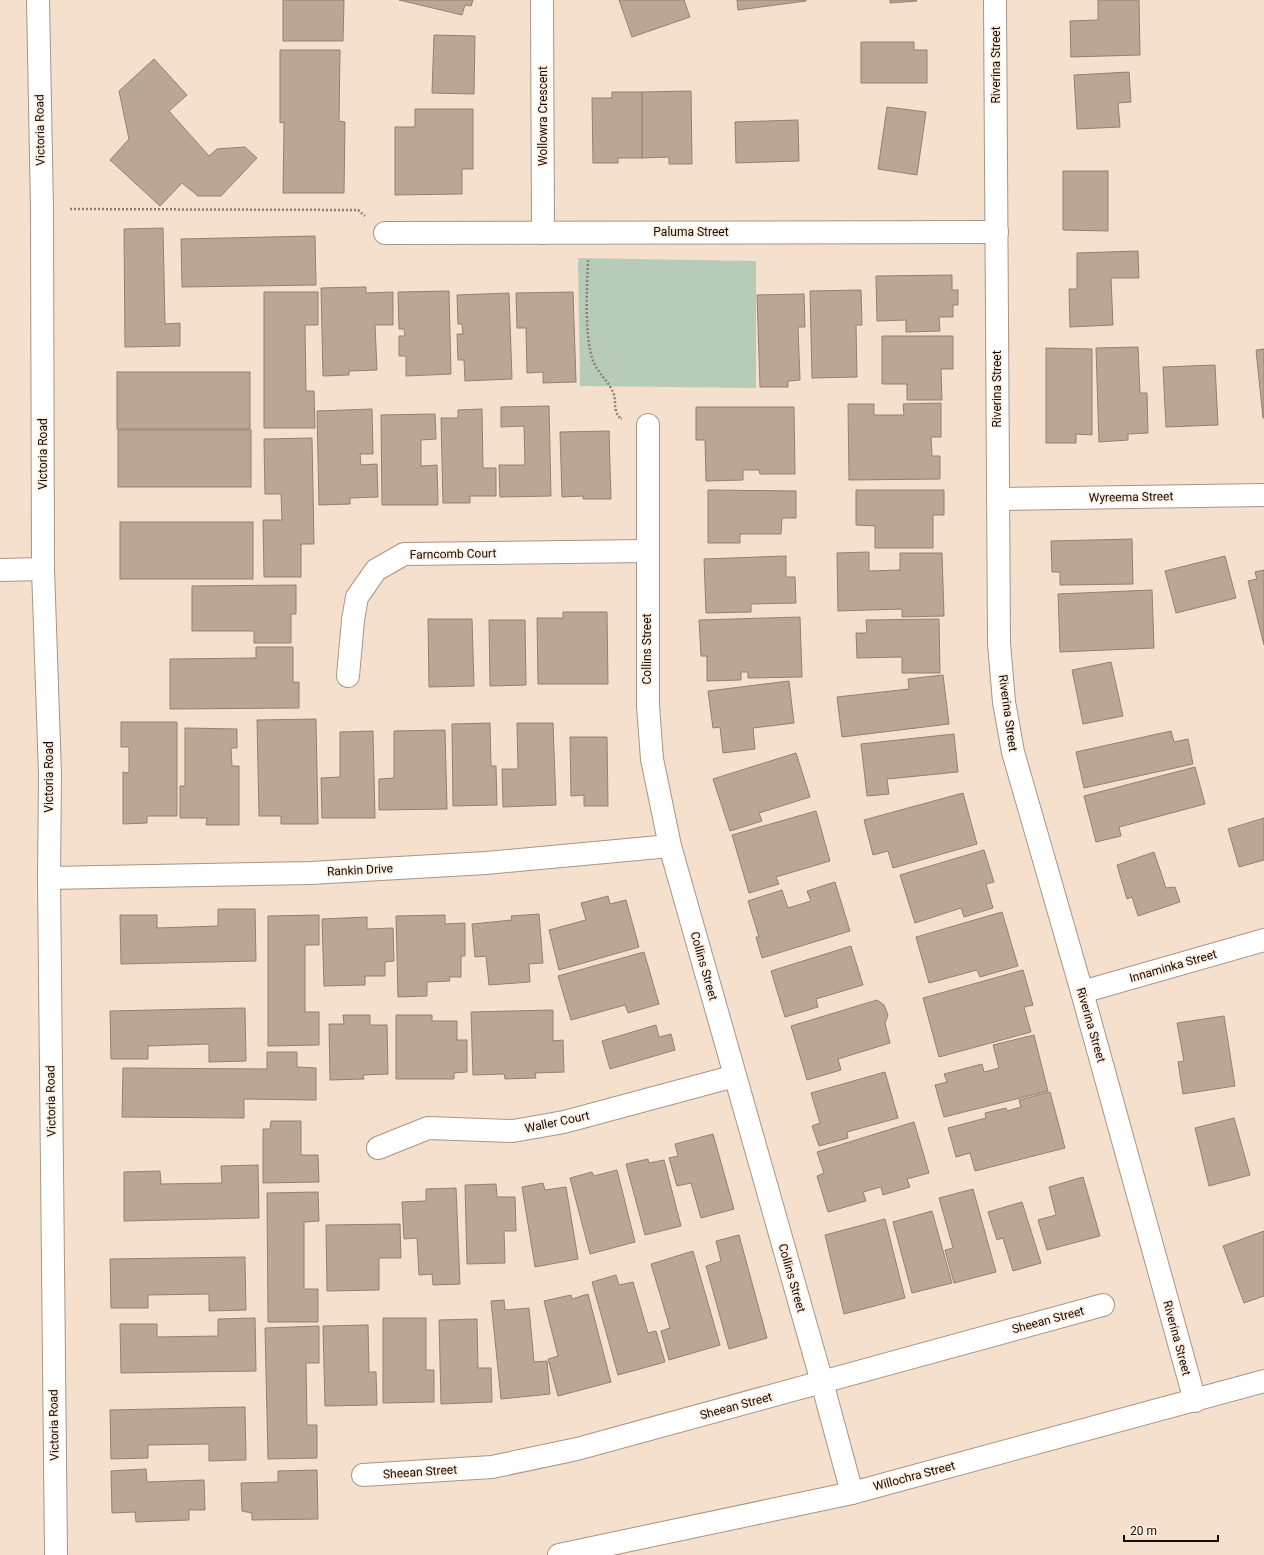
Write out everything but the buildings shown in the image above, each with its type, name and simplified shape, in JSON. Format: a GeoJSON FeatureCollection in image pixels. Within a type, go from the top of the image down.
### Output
{"type":"FeatureCollection","features":[{"type":"Feature","properties":{"kind":"main road","name":"Victoria Road"},"geometry":{"type":"LineString","coordinates":[[38,0],[42,208],[43,569],[50,774],[49,878],[56,1555]]}},
{"type":"Feature","properties":{"kind":"main road","name":"Wollowra Crescent"},"geometry":{"type":"LineString","coordinates":[[542,0],[543,233]]}},
{"type":"Feature","properties":{"kind":"main road","name":"Riverina Street"},"geometry":{"type":"LineString","coordinates":[[995,0],[999,643],[1004,702],[1016,766],[1082,992],[1195,1401]]}},
{"type":"Feature","properties":{"kind":"main road","name":"Paluma Street"},"geometry":{"type":"LineString","coordinates":[[385,233],[997,232]]}},
{"type":"Feature","properties":{"kind":"main road","name":"Collins Street"},"geometry":{"type":"LineString","coordinates":[[648,425],[648,706],[652,759],[670,846],[852,1493]]}},
{"type":"Feature","properties":{"kind":"main road","name":"Wyreema Street"},"geometry":{"type":"LineString","coordinates":[[998,499],[1264,495]]}},
{"type":"Feature","properties":{"kind":"main road","name":"Farncomb Court"},"geometry":{"type":"LineString","coordinates":[[348,676],[352,620],[357,597],[376,570],[404,554],[647,551]]}},
{"type":"Feature","properties":{"kind":"main road"},"geometry":{"type":"LineString","coordinates":[[0,570],[43,569]]}},
{"type":"Feature","properties":{"kind":"main road","name":"Rankin Drive"},"geometry":{"type":"LineString","coordinates":[[49,878],[319,873],[486,863],[670,846]]}},
{"type":"Feature","properties":{"kind":"main road","name":"Innaminka Street"},"geometry":{"type":"LineString","coordinates":[[1082,992],[1264,940]]}},
{"type":"Feature","properties":{"kind":"main road","name":"Waller Court"},"geometry":{"type":"LineString","coordinates":[[378,1148],[428,1128],[513,1131],[564,1122],[735,1076]]}},
{"type":"Feature","properties":{"kind":"main road","name":"Sheean Street"},"geometry":{"type":"LineString","coordinates":[[363,1475],[492,1467],[577,1449],[1103,1305]]}},
{"type":"Feature","properties":{"kind":"main road","name":"Willochra Street"},"geometry":{"type":"LineString","coordinates":[[559,1555],[852,1493],[1264,1381]]}},
{"type":"Feature","properties":{"kind":"path"},"geometry":{"type":"LineString","coordinates":[[42,208],[358,210],[385,233]]}},
{"type":"Feature","properties":{"kind":"path"},"geometry":{"type":"LineString","coordinates":[[588,232],[587,311],[589,342],[594,362],[613,392],[616,400],[616,411],[620,419],[648,425]]}},
{"type":"Feature","properties":{"kind":"green space"},"geometry":{"type":"Polygon","coordinates":[[[578,258],[756,261],[756,388],[580,386],[578,258]]]}}]}
